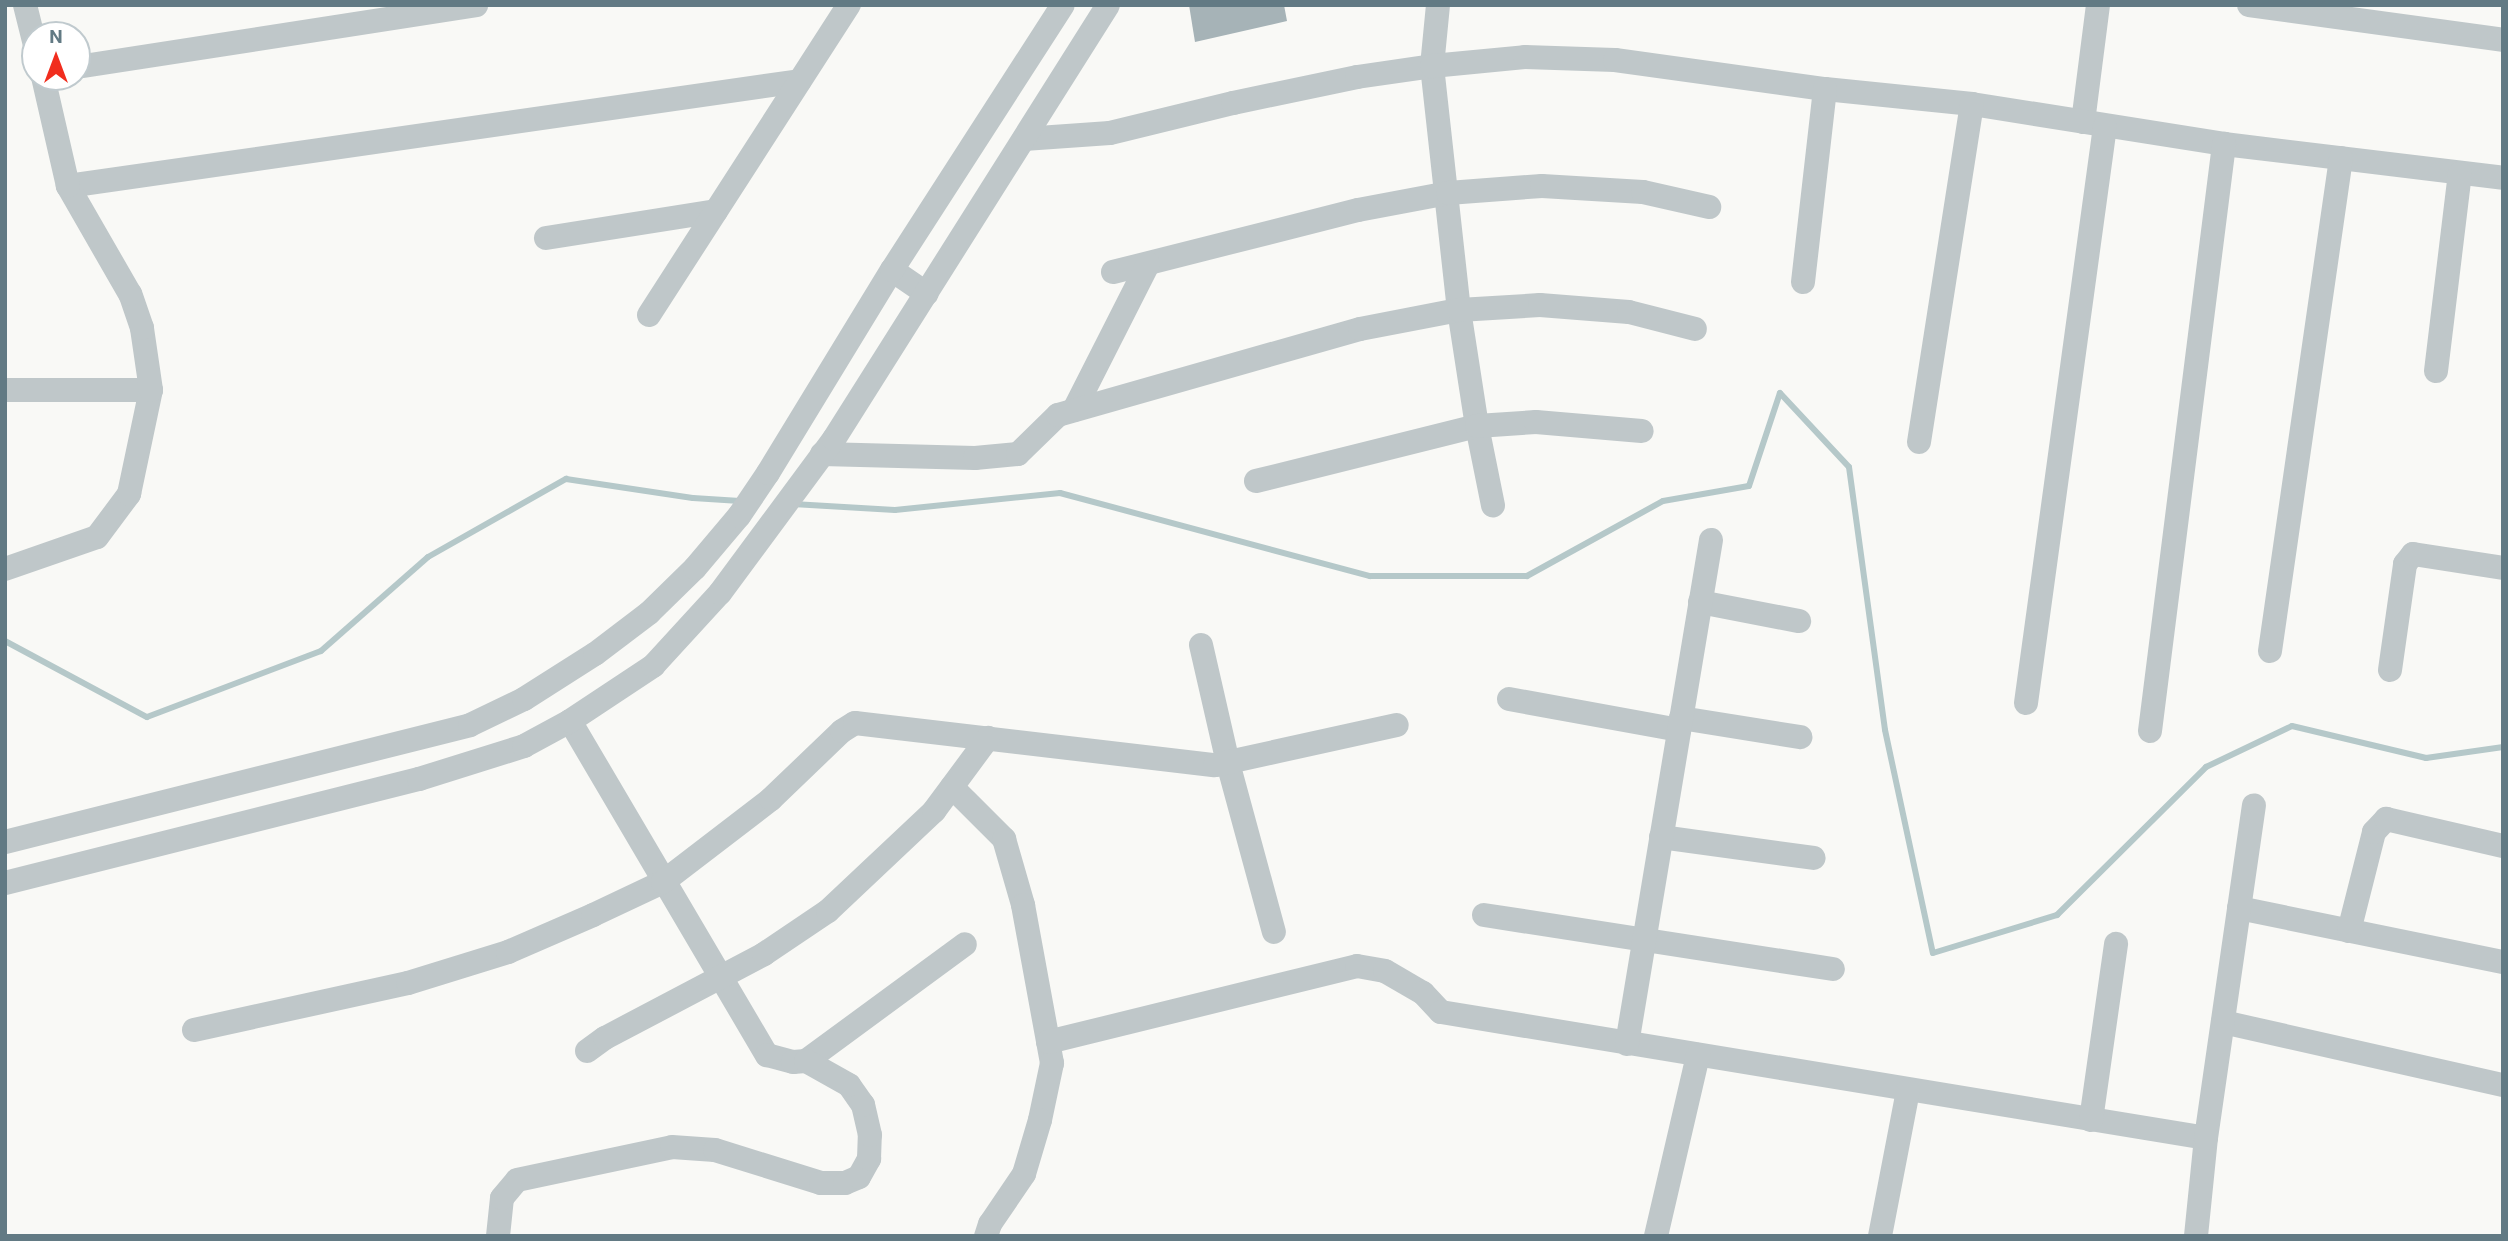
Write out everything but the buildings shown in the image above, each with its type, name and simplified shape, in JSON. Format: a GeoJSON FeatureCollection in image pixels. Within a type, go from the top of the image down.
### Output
{"type":"FeatureCollection","features":[{"type":"Feature","properties":{"kind":"street"},"geometry":{"type":"LineString","coordinates":[[91,65],[476,5]]}},
{"type":"Feature","properties":{"kind":"street"},"geometry":{"type":"LineString","coordinates":[[649,315],[849,5]]}},
{"type":"Feature","properties":{"kind":"street"},"geometry":{"type":"LineString","coordinates":[[5,842],[470,725],[524,699],[595,654],[649,613],[695,568],[740,513],[768,472],[892,270],[1063,5]]}},
{"type":"Feature","properties":{"kind":"street"},"geometry":{"type":"LineString","coordinates":[[5,883],[419,779],[524,746],[570,721],[653,666],[720,593],[816,462],[928,294],[1108,5]]}},
{"type":"Feature","properties":{"kind":"street"},"geometry":{"type":"LineString","coordinates":[[1438,5],[1432,65],[1459,310],[1476,426],[1493,505]]}},
{"type":"Feature","properties":{"kind":"street"},"geometry":{"type":"LineString","coordinates":[[2026,704],[2094,124],[2098,5]]}},
{"type":"Feature","properties":{"kind":"street"},"geometry":{"type":"LineString","coordinates":[[2249,5],[2503,40]]}},
{"type":"Feature","properties":{"kind":"street"},"geometry":{"type":"LineString","coordinates":[[1024,139],[1110,133],[1233,103],[1432,65],[1525,57],[1615,60],[1825,89],[1972,104],[2224,144],[2503,178]]}},
{"type":"Feature","properties":{"kind":"street"},"geometry":{"type":"LineString","coordinates":[[68,186],[800,81]]}},
{"type":"Feature","properties":{"kind":"street"},"geometry":{"type":"LineString","coordinates":[[1803,282],[1825,89]]}},
{"type":"Feature","properties":{"kind":"street"},"geometry":{"type":"LineString","coordinates":[[5,569],[97,537],[129,494],[151,390],[142,328],[130,294],[68,186],[46,91]]}},
{"type":"Feature","properties":{"kind":"street"},"geometry":{"type":"LineString","coordinates":[[1919,442],[1972,104]]}},
{"type":"Feature","properties":{"kind":"street"},"geometry":{"type":"LineString","coordinates":[[2150,731],[2224,144]]}},
{"type":"Feature","properties":{"kind":"street"},"geometry":{"type":"LineString","coordinates":[[2270,651],[2341,158]]}},
{"type":"Feature","properties":{"kind":"street"},"geometry":{"type":"LineString","coordinates":[[2436,371],[2460,173]]}},
{"type":"Feature","properties":{"kind":"street"},"geometry":{"type":"LineString","coordinates":[[1113,272],[1358,210],[1448,193],[1542,186],[1643,192],[1709,207]]}},
{"type":"Feature","properties":{"kind":"street"},"geometry":{"type":"LineString","coordinates":[[546,237],[716,211]]}},
{"type":"Feature","properties":{"kind":"street"},"geometry":{"type":"LineString","coordinates":[[1074,410],[1148,264]]}},
{"type":"Feature","properties":{"kind":"street"},"geometry":{"type":"LineString","coordinates":[[892,270],[928,294]]}},
{"type":"Feature","properties":{"kind":"street"},"geometry":{"type":"LineString","coordinates":[[816,462],[975,458],[1018,454],[1058,415],[1360,329],[1459,310],[1553,306],[1629,312],[1695,329]]}},
{"type":"Feature","properties":{"kind":"street"},"geometry":{"type":"LineString","coordinates":[[5,390],[151,390]]}},
{"type":"Feature","properties":{"kind":"street"},"geometry":{"type":"LineString","coordinates":[[1256,481],[1476,426],[1536,422],[1642,431]]}},
{"type":"Feature","properties":{"kind":"street"},"geometry":{"type":"LineString","coordinates":[[1627,1044],[1711,540]]}},
{"type":"Feature","properties":{"kind":"street"},"geometry":{"type":"LineString","coordinates":[[2390,670],[2405,564],[2413,554],[2503,568]]}},
{"type":"Feature","properties":{"kind":"street"},"geometry":{"type":"LineString","coordinates":[[1700,602],[1799,621]]}},
{"type":"Feature","properties":{"kind":"street"},"geometry":{"type":"LineString","coordinates":[[1201,645],[1228,764],[1274,932]]}},
{"type":"Feature","properties":{"kind":"street"},"geometry":{"type":"LineString","coordinates":[[1509,699],[1680,724],[1800,737]]}},
{"type":"Feature","properties":{"kind":"street"},"geometry":{"type":"LineString","coordinates":[[570,721],[767,1055],[793,1062],[806,1061],[965,944]]}},
{"type":"Feature","properties":{"kind":"street"},"geometry":{"type":"LineString","coordinates":[[194,1030],[408,983],[508,952],[663,882],[771,799],[842,731],[855,723],[1215,765],[1397,725]]}},
{"type":"Feature","properties":{"kind":"street"},"geometry":{"type":"LineString","coordinates":[[587,1051],[605,1038],[764,954],[828,911],[934,811],[988,738]]}},
{"type":"Feature","properties":{"kind":"street"},"geometry":{"type":"LineString","coordinates":[[952,787],[1004,839],[1023,905],[1052,1063],[1040,1120],[1024,1174],[989,1224],[986,1236]]}},
{"type":"Feature","properties":{"kind":"street"},"geometry":{"type":"LineString","coordinates":[[2196,1236],[2206,1138],[2254,805]]}},
{"type":"Feature","properties":{"kind":"street"},"geometry":{"type":"LineString","coordinates":[[2349,930],[2374,832],[2386,820],[2503,846]]}},
{"type":"Feature","properties":{"kind":"street"},"geometry":{"type":"LineString","coordinates":[[1661,837],[1814,858]]}},
{"type":"Feature","properties":{"kind":"street"},"geometry":{"type":"LineString","coordinates":[[2239,908],[2503,962]]}},
{"type":"Feature","properties":{"kind":"street"},"geometry":{"type":"LineString","coordinates":[[1484,915],[1833,969]]}},
{"type":"Feature","properties":{"kind":"street"},"geometry":{"type":"LineString","coordinates":[[2091,1120],[2116,944]]}},
{"type":"Feature","properties":{"kind":"street"},"geometry":{"type":"LineString","coordinates":[[1048,1042],[1357,966],[1385,971],[1423,993],[1441,1012],[2206,1138]]}},
{"type":"Feature","properties":{"kind":"street"},"geometry":{"type":"LineString","coordinates":[[2223,1022],[2503,1085]]}},
{"type":"Feature","properties":{"kind":"street"},"geometry":{"type":"LineString","coordinates":[[1656,1236],[1698,1055]]}},
{"type":"Feature","properties":{"kind":"street"},"geometry":{"type":"LineString","coordinates":[[498,1236],[502,1198],[517,1180],[672,1147],[715,1150],[821,1183],[845,1183],[859,1177],[869,1159],[870,1135],[863,1105],[849,1085],[806,1061]]}},
{"type":"Feature","properties":{"kind":"street"},"geometry":{"type":"LineString","coordinates":[[1880,1236],[1908,1091]]}},
{"type":"Feature","properties":{"kind":"waterway"},"geometry":{"type":"LineString","coordinates":[[793,504],[895,510],[1060,493],[1370,576],[1527,576],[1663,501],[1749,486],[1780,393],[1849,467],[1885,730],[1933,953],[2057,915],[2206,767],[2292,726],[2426,758],[2503,747]]}},
{"type":"Feature","properties":{"kind":"waterway"},"geometry":{"type":"LineString","coordinates":[[5,641],[147,717],[321,651],[428,557],[566,479],[693,498],[740,501]]}}]}
